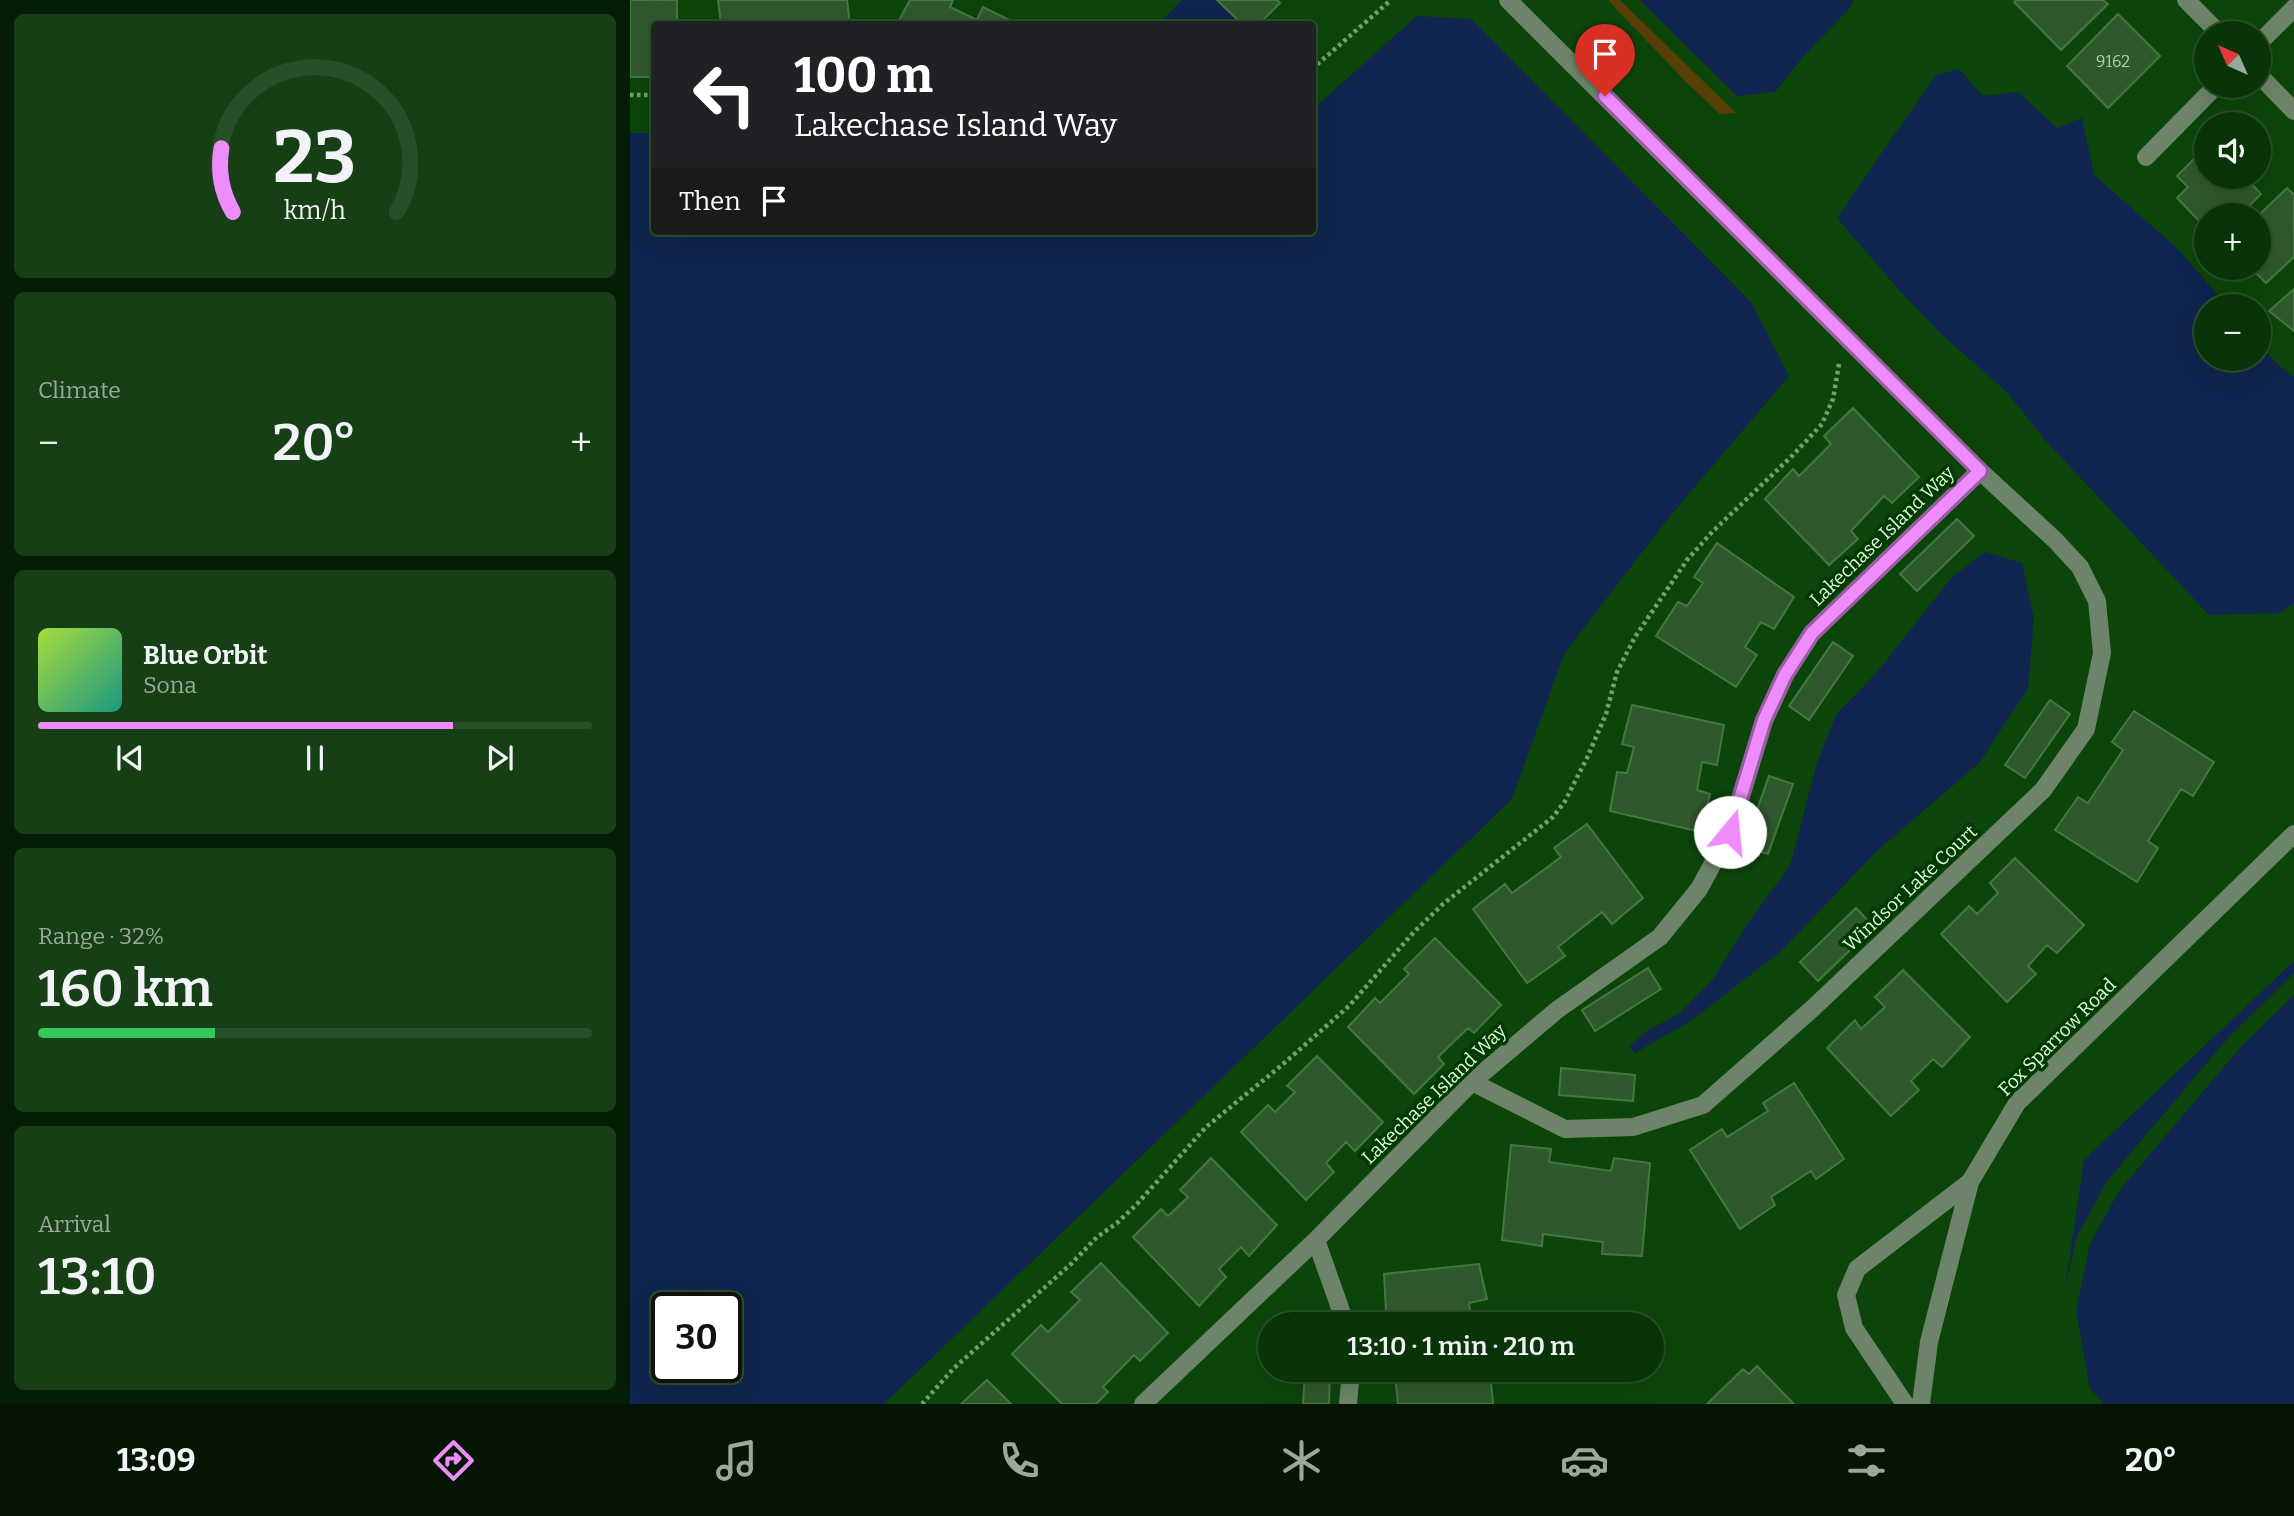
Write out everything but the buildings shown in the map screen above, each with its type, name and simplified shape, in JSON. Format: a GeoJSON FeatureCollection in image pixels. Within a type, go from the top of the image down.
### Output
{"type":"FeatureCollection","features":[{"type":"Feature","properties":{"kind":"street","name":"Lakechase Island Way"},"geometry":{"type":"LineString","coordinates":[[1143,1404],[1316,1240],[1472,1082],[1557,1010],[1660,937],[1699,889],[1730,832],[1764,720],[1785,675],[1812,633],[1980,471],[1508,0]]}},
{"type":"Feature","properties":{"kind":"street"},"geometry":{"type":"LineString","coordinates":[[2186,0],[2207,21]]}},
{"type":"Feature","properties":{"kind":"street"},"geometry":{"type":"LineString","coordinates":[[2272,30],[2294,8]]}},
{"type":"Feature","properties":{"kind":"street"},"geometry":{"type":"LineString","coordinates":[[2272,88],[2294,111]]}},
{"type":"Feature","properties":{"kind":"street"},"geometry":{"type":"LineString","coordinates":[[2146,157],[2204,98]]}},
{"type":"Feature","properties":{"kind":"street","name":"Windsor Lake Court"},"geometry":{"type":"LineString","coordinates":[[1472,1082],[1565,1129],[1633,1126],[1703,1105],[1812,1009],[2043,790],[2086,729],[2102,653],[2097,601],[2080,567],[2055,540],[1980,471]]}},
{"type":"Feature","properties":{"kind":"street","name":"Fox Sparrow Road"},"geometry":{"type":"LineString","coordinates":[[1921,1404],[1929,1342],[1970,1182],[2017,1103],[2294,835]]}},
{"type":"Feature","properties":{"kind":"street"},"geometry":{"type":"LineString","coordinates":[[1905,1404],[1854,1328],[1846,1295],[1857,1269],[1970,1182]]}},
{"type":"Feature","properties":{"kind":"street"},"geometry":{"type":"LineString","coordinates":[[1316,1240],[1341,1312]]}},
{"type":"Feature","properties":{"kind":"street"},"geometry":{"type":"LineString","coordinates":[[1348,1404],[1350,1382]]}},
{"type":"Feature","properties":{"kind":"path"},"geometry":{"type":"LineString","coordinates":[[1316,66],[1391,0]]}},
{"type":"Feature","properties":{"kind":"path"},"geometry":{"type":"LineString","coordinates":[[630,95],[651,95]]}},
{"type":"Feature","properties":{"kind":"path"},"geometry":{"type":"LineString","coordinates":[[922,1404],[954,1368],[1097,1237],[1137,1204],[1206,1127],[1349,1006],[1414,932],[1443,904],[1553,817],[1565,801],[1587,758],[1606,714],[1617,672],[1635,637],[1686,561],[1822,424],[1833,399],[1845,336]]}},
{"type":"Feature","properties":{"kind":"shaded area"},"geometry":{"type":"Polygon","coordinates":[[[1608,0],[1620,0],[1736,113],[1720,114],[1608,0]]]}},
{"type":"Feature","properties":{"kind":"water"},"geometry":{"type":"Polygon","coordinates":[[[1182,0],[1217,0],[1239,21],[1161,21],[1182,0]]]}},
{"type":"Feature","properties":{"kind":"water"},"geometry":{"type":"Polygon","coordinates":[[[1640,0],[1853,0],[1850,8],[1802,58],[1775,92],[1737,96],[1640,0]]]}},
{"type":"Feature","properties":{"kind":"water"},"geometry":{"type":"Polygon","coordinates":[[[1417,16],[1471,19],[1751,302],[1789,376],[1666,521],[1564,654],[1512,799],[884,1404],[630,1404],[630,133],[651,133],[651,235],[1316,235],[1316,106],[1417,16]]]}},
{"type":"Feature","properties":{"kind":"water"},"geometry":{"type":"Polygon","coordinates":[[[1959,69],[1983,96],[2018,92],[2057,128],[2082,118],[2094,175],[2177,248],[2194,268],[2194,280],[2205,280],[2217,294],[2194,294],[2194,371],[2271,371],[2271,357],[2294,377],[2294,603],[2280,613],[2209,615],[2045,440],[2006,391],[1943,336],[1837,218],[1935,76],[1959,69]]]}},
{"type":"Feature","properties":{"kind":"water"},"geometry":{"type":"Polygon","coordinates":[[[1985,552],[2022,563],[2034,618],[2028,688],[1980,762],[1877,851],[1780,952],[1692,1020],[1635,1053],[1629,1047],[1647,1031],[1680,1013],[1714,978],[1748,923],[1790,866],[1817,763],[1836,715],[1878,671],[1952,577],[1985,552]]]}},
{"type":"Feature","properties":{"kind":"water"},"geometry":{"type":"Polygon","coordinates":[[[2294,961],[2294,973],[2228,1038],[2107,1181],[2077,1236],[2065,1288],[2084,1160],[2294,961]]]}},
{"type":"Feature","properties":{"kind":"water"},"geometry":{"type":"Polygon","coordinates":[[[2294,995],[2294,1404],[2104,1404],[2090,1388],[2076,1311],[2090,1244],[2119,1191],[2240,1048],[2294,995]]]}},
{"type":"Feature","properties":{"kind":"route"},"geometry":{"type":"LineString","coordinates":[[1605,96],[1980,471],[1812,633],[1785,675],[1764,720],[1730,832]]}}]}
